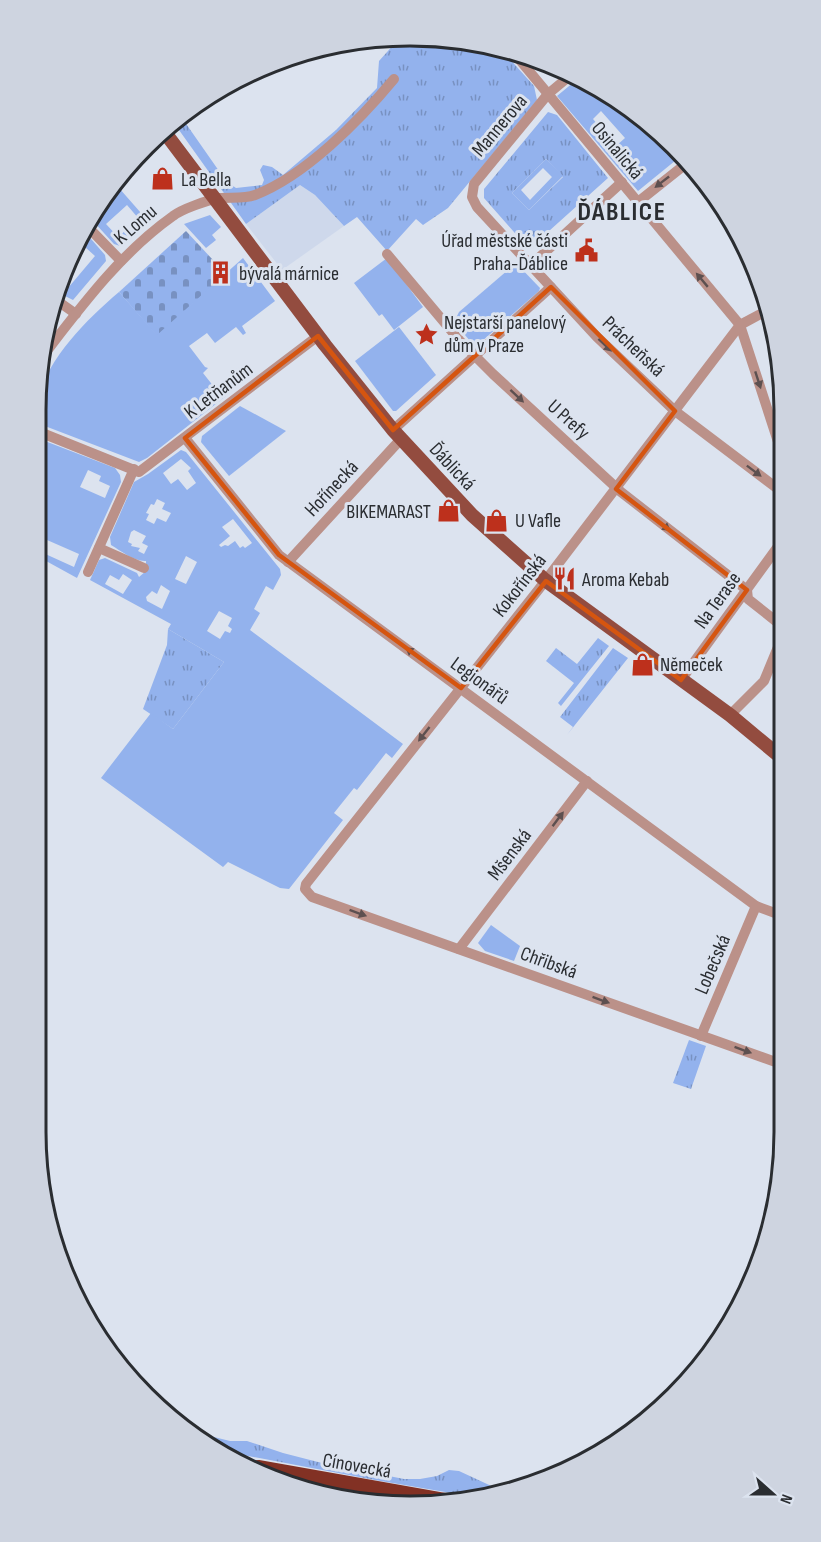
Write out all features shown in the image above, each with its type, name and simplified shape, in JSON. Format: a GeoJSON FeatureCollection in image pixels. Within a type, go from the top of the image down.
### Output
{"type":"FeatureCollection","features":[{"type":"Feature","properties":{"kind":"highway","name":"Cínovecká"},"geometry":{"type":"LineString","coordinates":[[283,1472],[415,1496]]}},
{"type":"Feature","properties":{"kind":"main road","name":"Ďáblická"},"geometry":{"type":"LineString","coordinates":[[169,138],[318,336],[397,435],[472,515],[545,580],[730,715],[774,752]]}},
{"type":"Feature","properties":{"kind":"street","name":"Osinalická"},"geometry":{"type":"LineString","coordinates":[[524,65],[740,325],[774,429]]}},
{"type":"Feature","properties":{"kind":"street","name":"K Lomu"},"geometry":{"type":"LineString","coordinates":[[52,344],[121,261],[174,214],[216,199],[254,196],[284,181],[328,148],[394,79]]}},
{"type":"Feature","properties":{"kind":"street","name":"Mannerova"},"geometry":{"type":"LineString","coordinates":[[477,207],[472,197],[474,184],[549,94],[564,81]]}},
{"type":"Feature","properties":{"kind":"street"},"geometry":{"type":"LineString","coordinates":[[638,202],[682,167]]}},
{"type":"Feature","properties":{"kind":"street"},"geometry":{"type":"LineString","coordinates":[[531,265],[622,182]]}},
{"type":"Feature","properties":{"kind":"street","name":"Prácheňská"},"geometry":{"type":"LineString","coordinates":[[477,207],[597,337],[675,411],[774,486]]}},
{"type":"Feature","properties":{"kind":"street"},"geometry":{"type":"LineString","coordinates":[[93,232],[121,261]]}},
{"type":"Feature","properties":{"kind":"street","name":"U Prefy"},"geometry":{"type":"LineString","coordinates":[[387,254],[474,356],[621,492],[747,590],[748,599],[774,621]]}},
{"type":"Feature","properties":{"kind":"street","name":"Hořínecká"},"geometry":{"type":"LineString","coordinates":[[288,562],[397,435],[474,356],[550,287]]}},
{"type":"Feature","properties":{"kind":"street"},"geometry":{"type":"LineString","coordinates":[[63,304],[76,314]]}},
{"type":"Feature","properties":{"kind":"street","name":"Kokořínská"},"geometry":{"type":"LineString","coordinates":[[305,889],[306,884],[617,488],[740,325],[761,314]]}},
{"type":"Feature","properties":{"kind":"street","name":"K Letňanům"},"geometry":{"type":"LineString","coordinates":[[88,572],[137,470],[185,438],[318,336]]}},
{"type":"Feature","properties":{"kind":"street"},"geometry":{"type":"LineString","coordinates":[[46,435],[137,470]]}},
{"type":"Feature","properties":{"kind":"street","name":"Legionářů"},"geometry":{"type":"LineString","coordinates":[[185,438],[279,555],[756,906],[774,913]]}},
{"type":"Feature","properties":{"kind":"street"},"geometry":{"type":"LineString","coordinates":[[99,548],[144,568]]}},
{"type":"Feature","properties":{"kind":"street","name":"Na Terase"},"geometry":{"type":"LineString","coordinates":[[681,680],[774,552]]}},
{"type":"Feature","properties":{"kind":"street"},"geometry":{"type":"LineString","coordinates":[[730,715],[764,681],[774,657]]}},
{"type":"Feature","properties":{"kind":"street","name":"Mšenská"},"geometry":{"type":"LineString","coordinates":[[459,949],[587,781]]}},
{"type":"Feature","properties":{"kind":"street","name":"Chřibská"},"geometry":{"type":"LineString","coordinates":[[305,889],[312,897],[774,1062]]}},
{"type":"Feature","properties":{"kind":"street","name":"Lobečská"},"geometry":{"type":"LineString","coordinates":[[701,1036],[756,906]]}},
{"type":"Feature","properties":{"kind":"highlighted area"},"geometry":{"type":"Polygon","coordinates":[[[551,287],[675,411],[616,489],[747,590],[681,680],[546,581],[461,688],[279,555],[185,438],[318,336],[393,430],[551,287]]]}},
{"type":"Feature","properties":{"kind":"shaded area"},"geometry":{"type":"Polygon","coordinates":[[[300,185],[315,195],[344,226],[282,270],[246,224],[300,185]]]}},
{"type":"Feature","properties":{"kind":"green space"},"geometry":{"type":"Polygon","coordinates":[[[392,47],[434,47],[482,53],[511,61],[534,86],[537,100],[448,208],[423,225],[416,219],[387,251],[357,217],[344,226],[315,195],[300,185],[246,224],[179,130],[186,124],[226,181],[236,188],[262,185],[264,180],[260,170],[263,165],[272,167],[283,175],[336,130],[377,88],[379,61],[392,47]]]}},
{"type":"Feature","properties":{"kind":"green space"},"geometry":{"type":"Polygon","coordinates":[[[571,84],[613,108],[651,137],[675,161],[638,191],[557,96],[571,84]],[[601,111],[593,119],[616,146],[625,138],[601,111]]]}},
{"type":"Feature","properties":{"kind":"green space"},"geometry":{"type":"Polygon","coordinates":[[[548,112],[557,115],[608,178],[529,249],[484,198],[484,189],[548,112]],[[546,159],[512,193],[529,210],[563,177],[546,159]]]}},
{"type":"Feature","properties":{"kind":"green space"},"geometry":{"type":"Polygon","coordinates":[[[546,159],[563,176],[529,210],[512,193],[546,159]],[[543,168],[521,190],[530,200],[552,177],[543,168]]]}},
{"type":"Feature","properties":{"kind":"green space"},"geometry":{"type":"Polygon","coordinates":[[[121,190],[148,221],[120,246],[114,244],[97,225],[121,190]],[[127,205],[106,224],[118,237],[125,231],[127,233],[128,228],[139,219],[127,205]]]}},
{"type":"Feature","properties":{"kind":"green space"},"geometry":{"type":"Polygon","coordinates":[[[210,215],[221,227],[212,235],[216,240],[206,248],[184,224],[210,215]]]}},
{"type":"Feature","properties":{"kind":"green space"},"geometry":{"type":"Polygon","coordinates":[[[186,231],[226,274],[157,336],[119,292],[186,231]]]}},
{"type":"Feature","properties":{"kind":"green space"},"geometry":{"type":"Polygon","coordinates":[[[90,238],[105,255],[106,261],[73,300],[65,296],[68,288],[95,256],[85,247],[90,238]]]}},
{"type":"Feature","properties":{"kind":"green space"},"geometry":{"type":"Polygon","coordinates":[[[243,258],[275,301],[242,326],[246,333],[243,335],[236,327],[215,343],[207,333],[189,346],[208,368],[203,373],[218,392],[226,396],[147,458],[139,462],[46,426],[50,369],[70,340],[119,292],[157,335],[243,258]]]}},
{"type":"Feature","properties":{"kind":"green space"},"geometry":{"type":"Polygon","coordinates":[[[387,258],[423,307],[394,330],[382,314],[379,316],[354,283],[387,258]]]}},
{"type":"Feature","properties":{"kind":"green space"},"geometry":{"type":"Polygon","coordinates":[[[516,263],[540,288],[539,291],[481,342],[470,341],[454,322],[459,312],[516,263]]]}},
{"type":"Feature","properties":{"kind":"green space"},"geometry":{"type":"Polygon","coordinates":[[[399,327],[436,375],[396,411],[393,411],[355,361],[399,327]]]}},
{"type":"Feature","properties":{"kind":"green space"},"geometry":{"type":"Polygon","coordinates":[[[240,406],[286,431],[229,476],[201,442],[202,436],[240,406]]]}},
{"type":"Feature","properties":{"kind":"green space"},"geometry":{"type":"Polygon","coordinates":[[[46,441],[115,468],[120,475],[121,482],[77,578],[46,561],[46,554],[74,567],[79,554],[47,540],[46,542],[46,441]],[[88,470],[80,487],[105,498],[110,486],[99,481],[101,476],[88,470]]]}},
{"type":"Feature","properties":{"kind":"green space"},"geometry":{"type":"Polygon","coordinates":[[[181,450],[186,452],[280,569],[281,575],[273,590],[266,586],[254,609],[260,613],[250,630],[403,744],[392,758],[386,753],[357,790],[354,788],[334,813],[343,820],[289,889],[280,888],[228,862],[223,867],[101,778],[151,713],[173,729],[224,662],[168,629],[171,624],[90,580],[99,560],[105,558],[137,573],[139,577],[146,571],[146,561],[133,558],[111,545],[110,537],[134,482],[181,450]],[[181,459],[163,473],[171,484],[178,479],[187,490],[196,483],[188,471],[191,468],[181,459]],[[157,499],[154,505],[151,504],[146,513],[149,514],[146,520],[154,524],[157,518],[166,522],[171,513],[162,509],[165,503],[157,499]],[[233,519],[222,527],[230,536],[219,545],[221,547],[228,546],[235,541],[240,548],[243,546],[245,548],[252,543],[233,519]],[[134,530],[128,542],[132,544],[131,546],[140,548],[138,551],[144,554],[148,546],[142,543],[146,536],[134,530]],[[186,556],[175,579],[186,584],[197,562],[186,556]],[[123,574],[119,580],[110,575],[105,584],[123,594],[132,580],[123,574]],[[161,585],[157,594],[152,591],[146,597],[147,601],[162,609],[170,591],[161,585]],[[219,611],[207,631],[220,639],[225,631],[230,633],[232,629],[228,626],[232,618],[219,611]]]}},
{"type":"Feature","properties":{"kind":"green space"},"geometry":{"type":"Polygon","coordinates":[[[168,629],[224,662],[173,729],[143,709],[167,645],[168,629]]]}},
{"type":"Feature","properties":{"kind":"green space"},"geometry":{"type":"Polygon","coordinates":[[[598,638],[609,646],[561,706],[558,703],[574,683],[546,661],[556,648],[577,664],[598,638]]]}},
{"type":"Feature","properties":{"kind":"green space"},"geometry":{"type":"Polygon","coordinates":[[[613,648],[628,658],[567,735],[573,727],[560,717],[613,648]]]}},
{"type":"Feature","properties":{"kind":"green space"},"geometry":{"type":"Polygon","coordinates":[[[491,925],[520,946],[514,961],[485,951],[478,943],[491,925]]]}},
{"type":"Feature","properties":{"kind":"green space"},"geometry":{"type":"Polygon","coordinates":[[[689,1040],[706,1046],[691,1089],[673,1083],[689,1040]]]}},
{"type":"Feature","properties":{"kind":"green space"},"geometry":{"type":"Polygon","coordinates":[[[212,1436],[230,1441],[247,1441],[318,1462],[404,1479],[437,1476],[449,1470],[459,1471],[492,1486],[451,1493],[244,1455],[212,1436]]]}},
{"type":"Feature","properties":{"kind":"place","name":"La Bella"},"geometry":{"type":"Point","coordinates":[163,179]}},
{"type":"Feature","properties":{"kind":"place","name":"Úřad městské části Praha-Ďáblice"},"geometry":{"type":"Point","coordinates":[586,251]}},
{"type":"Feature","properties":{"kind":"place","name":"bývalá márnice"},"geometry":{"type":"Point","coordinates":[221,273]}},
{"type":"Feature","properties":{"kind":"place","name":"Nejstarší panelový dům v Praze"},"geometry":{"type":"Point","coordinates":[426,334]}},
{"type":"Feature","properties":{"kind":"place","name":"BIKEMARAST"},"geometry":{"type":"Point","coordinates":[449,511]}},
{"type":"Feature","properties":{"kind":"place","name":"U Vafle"},"geometry":{"type":"Point","coordinates":[497,520]}},
{"type":"Feature","properties":{"kind":"place","name":"Aroma Kebab"},"geometry":{"type":"Point","coordinates":[564,579]}},
{"type":"Feature","properties":{"kind":"place","name":"Němeček"},"geometry":{"type":"Point","coordinates":[642,664]}},
{"type":"Feature","properties":{"kind":"district","name":"ĎÁBLICE"},"geometry":{"type":"Point","coordinates":[622,211]}}]}
